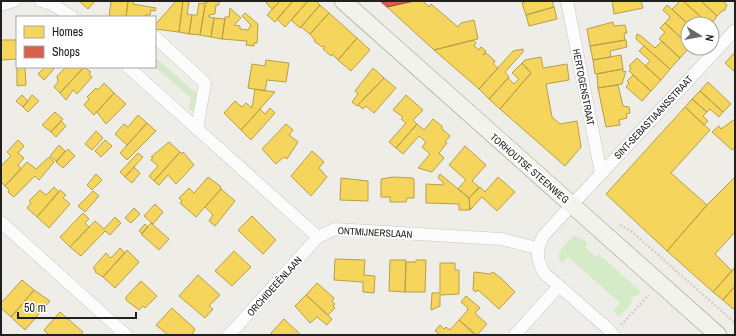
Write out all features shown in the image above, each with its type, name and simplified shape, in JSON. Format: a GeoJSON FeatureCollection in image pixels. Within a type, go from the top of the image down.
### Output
{"type":"FeatureCollection","features":[{"type":"Feature","properties":{"kind":"main road","name":"TORHOUTSE STEENWEG"},"geometry":{"type":"LineString","coordinates":[[343,1],[718,335]]}},
{"type":"Feature","properties":{"kind":"street"},"geometry":{"type":"LineString","coordinates":[[1,5],[14,1]]}},
{"type":"Feature","properties":{"kind":"street"},"geometry":{"type":"LineString","coordinates":[[41,1],[52,4],[70,16]]}},
{"type":"Feature","properties":{"kind":"street","name":"HERTOGENSTRAAT"},"geometry":{"type":"LineString","coordinates":[[567,1],[601,173]]}},
{"type":"Feature","properties":{"kind":"street","name":"SINT-SEBASTIAANSSTRAAT"},"geometry":{"type":"LineString","coordinates":[[572,205],[735,30]]}},
{"type":"Feature","properties":{"kind":"street"},"geometry":{"type":"LineString","coordinates":[[156,38],[205,83],[198,130]]}},
{"type":"Feature","properties":{"kind":"street"},"geometry":{"type":"LineString","coordinates":[[129,68],[318,237]]}},
{"type":"Feature","properties":{"kind":"street"},"geometry":{"type":"LineString","coordinates":[[572,205],[543,236],[537,248],[538,261],[544,273],[606,327],[613,335]]}},
{"type":"Feature","properties":{"kind":"street"},"geometry":{"type":"LineString","coordinates":[[1,222],[126,335]]}},
{"type":"Feature","properties":{"kind":"street","name":"ONTMIJNERSLAAN"},"geometry":{"type":"LineString","coordinates":[[318,237],[335,229],[343,229],[501,239],[537,248]]}},
{"type":"Feature","properties":{"kind":"street","name":"ORCHIDEEËNLAAN"},"geometry":{"type":"LineString","coordinates":[[229,335],[318,237]]}},
{"type":"Feature","properties":{"kind":"street"},"geometry":{"type":"LineString","coordinates":[[515,335],[559,286]]}},
{"type":"Feature","properties":{"kind":"path"},"geometry":{"type":"LineString","coordinates":[[617,223],[631,231],[735,324]]}},
{"type":"Feature","properties":{"kind":"path"},"geometry":{"type":"LineString","coordinates":[[613,335],[651,293]]}},
{"type":"Feature","properties":{"kind":"green space"},"geometry":{"type":"Polygon","coordinates":[[[156,58],[197,94],[194,112],[189,109],[191,98],[156,68],[156,58]]]}},
{"type":"Feature","properties":{"kind":"green space"},"geometry":{"type":"Polygon","coordinates":[[[574,236],[588,244],[585,247],[595,257],[599,254],[641,292],[637,296],[635,295],[630,301],[632,303],[619,317],[613,311],[620,303],[568,257],[562,263],[559,260],[560,252],[564,245],[574,236]]]}},
{"type":"Feature","properties":{"kind":"building: Homes"},"geometry":{"type":"Polygon","coordinates":[[[79,1],[95,1],[88,9],[79,1]]]}},
{"type":"Feature","properties":{"kind":"building: Homes"},"geometry":{"type":"Polygon","coordinates":[[[111,1],[128,1],[126,16],[109,16],[111,1]]]}},
{"type":"Feature","properties":{"kind":"building: Homes"},"geometry":{"type":"Polygon","coordinates":[[[128,1],[133,1],[133,4],[156,8],[155,11],[151,10],[150,15],[126,16],[128,1]]]}},
{"type":"Feature","properties":{"kind":"building: Homes"},"geometry":{"type":"Polygon","coordinates":[[[176,1],[183,1],[179,32],[156,29],[156,24],[176,1]]]}},
{"type":"Feature","properties":{"kind":"building: Homes"},"geometry":{"type":"Polygon","coordinates":[[[183,1],[189,2],[187,14],[192,15],[189,34],[179,32],[183,1]]]}},
{"type":"Feature","properties":{"kind":"building: Homes"},"geometry":{"type":"Polygon","coordinates":[[[205,1],[208,1],[205,5],[200,35],[189,34],[192,15],[197,15],[199,3],[203,4],[205,1]]]}},
{"type":"Feature","properties":{"kind":"building: Homes"},"geometry":{"type":"Polygon","coordinates":[[[208,1],[219,1],[219,5],[216,5],[215,14],[209,15],[209,17],[214,18],[211,37],[200,35],[205,5],[208,1]]]}},
{"type":"Feature","properties":{"kind":"building: Homes"},"geometry":{"type":"Polygon","coordinates":[[[268,1],[280,1],[272,9],[266,3],[268,1]]]}},
{"type":"Feature","properties":{"kind":"building: Homes"},"geometry":{"type":"Polygon","coordinates":[[[280,1],[293,1],[275,22],[267,15],[280,1]]]}},
{"type":"Feature","properties":{"kind":"building: Homes"},"geometry":{"type":"Polygon","coordinates":[[[293,1],[308,1],[285,27],[277,19],[293,1]]]}},
{"type":"Feature","properties":{"kind":"building: Homes"},"geometry":{"type":"Polygon","coordinates":[[[308,1],[316,1],[320,5],[300,28],[292,21],[292,19],[308,1]]]}},
{"type":"Feature","properties":{"kind":"building: Homes"},"geometry":{"type":"Polygon","coordinates":[[[414,1],[423,1],[429,7],[431,4],[458,27],[461,23],[474,20],[478,39],[434,50],[387,7],[414,1]]]}},
{"type":"Feature","properties":{"kind":"building: Homes"},"geometry":{"type":"Polygon","coordinates":[[[528,1],[552,1],[554,7],[526,15],[522,3],[528,1]]]}},
{"type":"Feature","properties":{"kind":"building: Homes"},"geometry":{"type":"Polygon","coordinates":[[[612,1],[641,1],[643,8],[614,14],[612,1]]]}},
{"type":"Feature","properties":{"kind":"building: Homes"},"geometry":{"type":"Polygon","coordinates":[[[680,1],[683,1],[700,16],[680,16],[672,9],[680,1]]]}},
{"type":"Feature","properties":{"kind":"building: Homes"},"geometry":{"type":"Polygon","coordinates":[[[683,1],[701,1],[717,16],[700,16],[683,1]]]}},
{"type":"Feature","properties":{"kind":"building: Homes"},"geometry":{"type":"Polygon","coordinates":[[[701,1],[723,1],[727,5],[725,10],[717,16],[701,1]]]}},
{"type":"Feature","properties":{"kind":"building: Homes"},"geometry":{"type":"Polygon","coordinates":[[[320,5],[329,13],[310,34],[301,27],[320,5]]]}},
{"type":"Feature","properties":{"kind":"building: Homes"},"geometry":{"type":"Polygon","coordinates":[[[667,5],[680,17],[680,37],[665,23],[670,17],[663,10],[667,5]]]}},
{"type":"Feature","properties":{"kind":"building: Homes"},"geometry":{"type":"Polygon","coordinates":[[[554,7],[557,19],[529,26],[526,15],[554,7]]]}},
{"type":"Feature","properties":{"kind":"building: Homes"},"geometry":{"type":"Polygon","coordinates":[[[230,8],[241,18],[234,25],[240,26],[240,29],[248,30],[251,25],[242,16],[245,13],[258,24],[257,43],[254,43],[254,46],[246,45],[247,41],[222,39],[225,17],[229,17],[230,8]]]}},
{"type":"Feature","properties":{"kind":"building: Homes"},"geometry":{"type":"Polygon","coordinates":[[[329,13],[357,38],[338,60],[332,54],[331,56],[323,49],[325,47],[322,47],[314,41],[315,40],[310,34],[329,13]]]}},
{"type":"Feature","properties":{"kind":"building: Homes"},"geometry":{"type":"Polygon","coordinates":[[[214,18],[225,19],[222,39],[211,37],[214,18]]]}},
{"type":"Feature","properties":{"kind":"building: Homes"},"geometry":{"type":"Polygon","coordinates":[[[613,22],[614,26],[625,25],[627,33],[624,33],[625,40],[590,46],[587,29],[613,22]]]}},
{"type":"Feature","properties":{"kind":"building: Homes"},"geometry":{"type":"Polygon","coordinates":[[[665,23],[680,37],[680,56],[682,56],[680,58],[659,39],[665,32],[660,28],[665,23]]]}},
{"type":"Feature","properties":{"kind":"building: Homes"},"geometry":{"type":"Polygon","coordinates":[[[637,34],[655,48],[662,41],[680,58],[670,69],[636,39],[637,34]]]}},
{"type":"Feature","properties":{"kind":"building: Homes"},"geometry":{"type":"Polygon","coordinates":[[[357,38],[370,50],[351,71],[338,60],[357,38]]]}},
{"type":"Feature","properties":{"kind":"building: Homes"},"geometry":{"type":"Polygon","coordinates":[[[1,40],[16,40],[16,59],[1,60],[1,40]]]}},
{"type":"Feature","properties":{"kind":"building: Homes"},"geometry":{"type":"Polygon","coordinates":[[[473,40],[476,43],[474,46],[479,50],[481,47],[486,51],[483,55],[486,53],[495,61],[493,64],[498,68],[479,89],[434,50],[473,40]]]}},
{"type":"Feature","properties":{"kind":"building: Homes"},"geometry":{"type":"Polygon","coordinates":[[[626,40],[627,47],[610,51],[611,57],[593,60],[590,46],[626,40]]]}},
{"type":"Feature","properties":{"kind":"building: Homes"},"geometry":{"type":"Polygon","coordinates":[[[644,46],[670,69],[661,80],[645,66],[650,61],[639,51],[644,46]]]}},
{"type":"Feature","properties":{"kind":"building: Homes"},"geometry":{"type":"Polygon","coordinates":[[[523,49],[523,52],[505,72],[509,77],[489,99],[479,89],[513,51],[523,49]]]}},
{"type":"Feature","properties":{"kind":"building: Homes"},"geometry":{"type":"Polygon","coordinates":[[[735,52],[735,72],[725,63],[735,52]]]}},
{"type":"Feature","properties":{"kind":"building: Homes"},"geometry":{"type":"Polygon","coordinates":[[[621,55],[623,69],[595,74],[593,60],[621,55]]]}},
{"type":"Feature","properties":{"kind":"building: Homes"},"geometry":{"type":"Polygon","coordinates":[[[541,57],[543,68],[567,64],[569,80],[546,84],[552,117],[560,124],[577,121],[581,147],[565,166],[500,109],[531,73],[522,63],[525,60],[541,57]]]}},
{"type":"Feature","properties":{"kind":"building: Homes"},"geometry":{"type":"Polygon","coordinates":[[[637,58],[661,80],[651,91],[629,71],[631,68],[629,66],[637,58]]]}},
{"type":"Feature","properties":{"kind":"building: Homes"},"geometry":{"type":"Polygon","coordinates":[[[266,60],[289,63],[286,82],[267,80],[265,91],[248,88],[252,64],[265,66],[266,60]]]}},
{"type":"Feature","properties":{"kind":"building: Homes"},"geometry":{"type":"Polygon","coordinates":[[[522,63],[531,73],[500,109],[489,99],[508,78],[514,84],[519,79],[512,73],[522,63]]]}},
{"type":"Feature","properties":{"kind":"building: Homes"},"geometry":{"type":"Polygon","coordinates":[[[17,68],[25,68],[26,85],[17,86],[17,68]]]}},
{"type":"Feature","properties":{"kind":"building: Homes"},"geometry":{"type":"Polygon","coordinates":[[[44,68],[54,69],[44,80],[38,74],[44,68]]]}},
{"type":"Feature","properties":{"kind":"building: Homes"},"geometry":{"type":"Polygon","coordinates":[[[65,68],[83,68],[60,93],[54,87],[58,82],[57,76],[65,68]]]}},
{"type":"Feature","properties":{"kind":"building: Homes"},"geometry":{"type":"Polygon","coordinates":[[[83,68],[91,72],[89,74],[92,77],[77,94],[73,90],[66,100],[60,93],[83,68]]]}},
{"type":"Feature","properties":{"kind":"building: Homes"},"geometry":{"type":"Polygon","coordinates":[[[373,68],[384,78],[357,106],[352,102],[358,94],[355,91],[373,68]]]}},
{"type":"Feature","properties":{"kind":"building: Homes"},"geometry":{"type":"Polygon","coordinates":[[[623,69],[623,72],[626,71],[622,84],[598,88],[597,74],[623,69]]]}},
{"type":"Feature","properties":{"kind":"building: Homes"},"geometry":{"type":"Polygon","coordinates":[[[633,75],[651,91],[642,101],[626,87],[629,83],[627,81],[633,75]]]}},
{"type":"Feature","properties":{"kind":"building: Homes"},"geometry":{"type":"Polygon","coordinates":[[[384,78],[396,88],[374,113],[366,106],[363,109],[358,105],[384,78]]]}},
{"type":"Feature","properties":{"kind":"building: Homes"},"geometry":{"type":"Polygon","coordinates":[[[708,82],[731,104],[723,112],[700,91],[708,82]]]}},
{"type":"Feature","properties":{"kind":"building: Homes"},"geometry":{"type":"Polygon","coordinates":[[[104,83],[114,93],[94,115],[84,105],[89,99],[87,97],[96,88],[98,90],[104,83]]]}},
{"type":"Feature","properties":{"kind":"building: Homes"},"geometry":{"type":"Polygon","coordinates":[[[618,85],[623,106],[629,107],[630,113],[626,114],[627,118],[619,120],[620,125],[606,127],[598,88],[618,85]]]}},
{"type":"Feature","properties":{"kind":"building: Homes"},"geometry":{"type":"Polygon","coordinates":[[[255,89],[275,92],[241,130],[224,113],[235,101],[242,107],[246,103],[252,108],[255,89]]]}},
{"type":"Feature","properties":{"kind":"building: Homes"},"geometry":{"type":"Polygon","coordinates":[[[700,91],[723,112],[719,117],[710,109],[707,112],[692,99],[700,91]]]}},
{"type":"Feature","properties":{"kind":"building: Homes"},"geometry":{"type":"Polygon","coordinates":[[[114,93],[126,104],[106,124],[97,112],[114,93]]]}},
{"type":"Feature","properties":{"kind":"building: Homes"},"geometry":{"type":"Polygon","coordinates":[[[22,95],[28,101],[23,107],[16,101],[22,95]]]}},
{"type":"Feature","properties":{"kind":"building: Homes"},"geometry":{"type":"Polygon","coordinates":[[[32,95],[39,101],[28,112],[23,107],[32,95]]]}},
{"type":"Feature","properties":{"kind":"building: Homes"},"geometry":{"type":"Polygon","coordinates":[[[406,95],[423,110],[413,120],[417,124],[396,148],[389,142],[406,123],[401,119],[403,117],[393,110],[406,95]]]}},
{"type":"Feature","properties":{"kind":"building: Homes"},"geometry":{"type":"Polygon","coordinates":[[[692,99],[707,112],[703,116],[708,121],[704,125],[685,107],[692,99]]]}},
{"type":"Feature","properties":{"kind":"building: Homes"},"geometry":{"type":"Polygon","coordinates":[[[685,107],[710,130],[671,173],[707,205],[667,251],[606,194],[685,107]]]}},
{"type":"Feature","properties":{"kind":"building: Homes"},"geometry":{"type":"Polygon","coordinates":[[[270,108],[275,113],[251,140],[241,130],[260,109],[265,114],[270,108]]]}},
{"type":"Feature","properties":{"kind":"building: Homes"},"geometry":{"type":"Polygon","coordinates":[[[55,112],[63,119],[51,132],[42,125],[55,112]]]}},
{"type":"Feature","properties":{"kind":"building: Homes"},"geometry":{"type":"Polygon","coordinates":[[[138,115],[147,123],[127,145],[115,134],[124,124],[128,127],[138,115]]]}},
{"type":"Feature","properties":{"kind":"building: Homes"},"geometry":{"type":"Polygon","coordinates":[[[433,119],[442,126],[442,129],[450,136],[445,142],[447,143],[439,153],[444,158],[432,172],[418,168],[430,154],[422,147],[426,142],[419,136],[403,154],[396,148],[417,124],[424,130],[433,119]]]}},
{"type":"Feature","properties":{"kind":"building: Homes"},"geometry":{"type":"Polygon","coordinates":[[[735,119],[735,148],[732,150],[712,132],[719,126],[721,129],[735,119]]]}},
{"type":"Feature","properties":{"kind":"building: Homes"},"geometry":{"type":"Polygon","coordinates":[[[61,121],[66,126],[56,137],[51,132],[61,121]]]}},
{"type":"Feature","properties":{"kind":"building: Homes"},"geometry":{"type":"Polygon","coordinates":[[[147,123],[156,131],[127,160],[120,153],[147,123]]]}},
{"type":"Feature","properties":{"kind":"building: Homes"},"geometry":{"type":"Polygon","coordinates":[[[286,124],[293,130],[289,135],[298,142],[287,159],[284,157],[276,164],[262,149],[286,124]]]}},
{"type":"Feature","properties":{"kind":"building: Homes"},"geometry":{"type":"Polygon","coordinates":[[[96,131],[103,138],[92,150],[85,144],[96,131]]]}},
{"type":"Feature","properties":{"kind":"building: Homes"},"geometry":{"type":"Polygon","coordinates":[[[18,140],[24,146],[18,153],[24,158],[18,165],[21,169],[5,186],[1,182],[1,166],[11,156],[7,152],[18,140]]]}},
{"type":"Feature","properties":{"kind":"building: Homes"},"geometry":{"type":"Polygon","coordinates":[[[105,140],[112,146],[101,157],[95,151],[105,140]]]}},
{"type":"Feature","properties":{"kind":"building: Homes"},"geometry":{"type":"Polygon","coordinates":[[[169,142],[180,152],[154,181],[149,176],[158,166],[151,160],[153,158],[151,157],[169,142]]]}},
{"type":"Feature","properties":{"kind":"building: Homes"},"geometry":{"type":"Polygon","coordinates":[[[59,145],[65,151],[56,161],[50,156],[59,145]]]}},
{"type":"Feature","properties":{"kind":"building: Homes"},"geometry":{"type":"Polygon","coordinates":[[[465,146],[486,165],[472,181],[479,187],[469,198],[458,189],[466,180],[449,165],[465,146]]]}},
{"type":"Feature","properties":{"kind":"building: Homes"},"geometry":{"type":"Polygon","coordinates":[[[68,149],[75,156],[63,168],[56,162],[68,149]]]}},
{"type":"Feature","properties":{"kind":"building: Homes"},"geometry":{"type":"Polygon","coordinates":[[[312,151],[324,162],[319,168],[327,177],[311,196],[291,176],[312,151]]]}},
{"type":"Feature","properties":{"kind":"building: Homes"},"geometry":{"type":"Polygon","coordinates":[[[180,152],[182,154],[183,152],[194,165],[176,184],[168,175],[159,185],[154,181],[180,152]]]}},
{"type":"Feature","properties":{"kind":"building: Homes"},"geometry":{"type":"Polygon","coordinates":[[[138,153],[143,157],[125,177],[120,172],[138,153]]]}},
{"type":"Feature","properties":{"kind":"building: Homes"},"geometry":{"type":"Polygon","coordinates":[[[49,157],[54,162],[39,180],[35,176],[14,197],[8,192],[9,190],[5,186],[27,162],[36,169],[49,157]]]}},
{"type":"Feature","properties":{"kind":"building: Homes"},"geometry":{"type":"Polygon","coordinates":[[[134,167],[140,173],[132,183],[125,177],[134,167]]]}},
{"type":"Feature","properties":{"kind":"building: Homes"},"geometry":{"type":"Polygon","coordinates":[[[96,174],[102,180],[92,190],[87,185],[96,174]]]}},
{"type":"Feature","properties":{"kind":"building: Homes"},"geometry":{"type":"Polygon","coordinates":[[[440,174],[469,198],[470,210],[459,210],[459,204],[426,203],[426,184],[443,185],[443,182],[438,178],[440,174]]]}},
{"type":"Feature","properties":{"kind":"building: Homes"},"geometry":{"type":"Polygon","coordinates":[[[208,177],[220,186],[221,189],[196,217],[180,203],[182,201],[179,198],[189,188],[194,193],[208,177]]]}},
{"type":"Feature","properties":{"kind":"building: Homes"},"geometry":{"type":"Polygon","coordinates":[[[393,177],[413,178],[414,198],[407,198],[406,202],[390,202],[390,197],[381,197],[381,179],[393,177]]]}},
{"type":"Feature","properties":{"kind":"building: Homes"},"geometry":{"type":"Polygon","coordinates":[[[498,177],[515,192],[497,211],[482,197],[470,210],[469,198],[480,187],[485,192],[498,177]]]}},
{"type":"Feature","properties":{"kind":"building: Homes"},"geometry":{"type":"Polygon","coordinates":[[[735,177],[735,232],[715,254],[732,271],[713,292],[667,251],[707,205],[735,177]]]}},
{"type":"Feature","properties":{"kind":"building: Homes"},"geometry":{"type":"Polygon","coordinates":[[[341,178],[368,181],[368,201],[340,200],[341,178]]]}},
{"type":"Feature","properties":{"kind":"building: Homes"},"geometry":{"type":"Polygon","coordinates":[[[54,187],[59,192],[37,217],[27,208],[31,203],[29,201],[40,190],[46,195],[54,187]]]}},
{"type":"Feature","properties":{"kind":"building: Homes"},"geometry":{"type":"Polygon","coordinates":[[[221,189],[235,201],[215,226],[209,221],[213,215],[205,207],[221,189]]]}},
{"type":"Feature","properties":{"kind":"building: Homes"},"geometry":{"type":"Polygon","coordinates":[[[60,190],[66,195],[63,198],[70,204],[49,228],[37,217],[60,190]]]}},
{"type":"Feature","properties":{"kind":"building: Homes"},"geometry":{"type":"Polygon","coordinates":[[[93,191],[99,196],[85,212],[78,206],[93,191]]]}},
{"type":"Feature","properties":{"kind":"building: Homes"},"geometry":{"type":"Polygon","coordinates":[[[155,204],[163,212],[153,224],[144,216],[155,204]]]}},
{"type":"Feature","properties":{"kind":"building: Homes"},"geometry":{"type":"Polygon","coordinates":[[[134,208],[140,214],[131,223],[125,218],[134,208]]]}},
{"type":"Feature","properties":{"kind":"building: Homes"},"geometry":{"type":"Polygon","coordinates":[[[83,213],[89,219],[85,223],[89,227],[70,247],[60,237],[83,213]]]}},
{"type":"Feature","properties":{"kind":"building: Homes"},"geometry":{"type":"Polygon","coordinates":[[[252,216],[276,240],[263,254],[238,230],[252,216]]]}},
{"type":"Feature","properties":{"kind":"building: Homes"},"geometry":{"type":"Polygon","coordinates":[[[115,217],[121,223],[110,235],[105,231],[81,256],[70,247],[95,221],[104,229],[115,217]]]}},
{"type":"Feature","properties":{"kind":"building: Homes"},"geometry":{"type":"Polygon","coordinates":[[[151,223],[169,239],[159,250],[141,234],[151,223]]]}},
{"type":"Feature","properties":{"kind":"building: Homes"},"geometry":{"type":"Polygon","coordinates":[[[145,224],[148,227],[142,234],[139,231],[145,224]]]}},
{"type":"Feature","properties":{"kind":"building: Homes"},"geometry":{"type":"Polygon","coordinates":[[[120,248],[125,253],[103,277],[95,272],[96,270],[93,268],[106,253],[111,258],[120,248]]]}},
{"type":"Feature","properties":{"kind":"building: Homes"},"geometry":{"type":"Polygon","coordinates":[[[127,250],[139,262],[115,288],[103,277],[127,250]]]}},
{"type":"Feature","properties":{"kind":"building: Homes"},"geometry":{"type":"Polygon","coordinates":[[[234,251],[251,267],[232,286],[215,271],[234,251]]]}},
{"type":"Feature","properties":{"kind":"building: Homes"},"geometry":{"type":"Polygon","coordinates":[[[335,259],[365,260],[364,275],[375,276],[374,293],[363,292],[363,282],[334,280],[335,259]]]}},
{"type":"Feature","properties":{"kind":"building: Homes"},"geometry":{"type":"Polygon","coordinates":[[[390,260],[406,260],[405,292],[389,291],[390,260]]]}},
{"type":"Feature","properties":{"kind":"building: Homes"},"geometry":{"type":"Polygon","coordinates":[[[416,260],[426,260],[425,292],[405,292],[406,262],[416,262],[416,260]]]}},
{"type":"Feature","properties":{"kind":"building: Homes"},"geometry":{"type":"Polygon","coordinates":[[[440,263],[455,263],[455,270],[459,270],[459,294],[440,295],[440,306],[431,310],[432,293],[440,293],[440,263]]]}},
{"type":"Feature","properties":{"kind":"building: Homes"},"geometry":{"type":"Polygon","coordinates":[[[735,267],[735,286],[723,300],[713,292],[735,267]]]}},
{"type":"Feature","properties":{"kind":"building: Homes"},"geometry":{"type":"Polygon","coordinates":[[[474,272],[490,274],[493,272],[515,292],[499,309],[478,290],[476,292],[473,290],[474,272]]]}},
{"type":"Feature","properties":{"kind":"building: Homes"},"geometry":{"type":"Polygon","coordinates":[[[198,275],[220,295],[209,306],[213,309],[205,318],[179,296],[198,275]]]}},
{"type":"Feature","properties":{"kind":"building: Homes"},"geometry":{"type":"Polygon","coordinates":[[[22,280],[34,290],[11,317],[1,308],[1,303],[22,280]]]}},
{"type":"Feature","properties":{"kind":"building: Homes"},"geometry":{"type":"Polygon","coordinates":[[[141,281],[157,296],[145,308],[143,306],[139,310],[126,300],[126,297],[141,281]]]}},
{"type":"Feature","properties":{"kind":"building: Homes"},"geometry":{"type":"Polygon","coordinates":[[[317,283],[334,298],[332,301],[335,304],[333,306],[335,308],[328,315],[306,295],[317,283]]]}},
{"type":"Feature","properties":{"kind":"building: Homes"},"geometry":{"type":"Polygon","coordinates":[[[735,286],[735,307],[733,309],[723,300],[735,286]]]}},
{"type":"Feature","properties":{"kind":"building: Homes"},"geometry":{"type":"Polygon","coordinates":[[[34,290],[50,301],[25,330],[11,317],[34,290]]]}},
{"type":"Feature","properties":{"kind":"building: Homes"},"geometry":{"type":"Polygon","coordinates":[[[306,295],[332,319],[327,325],[317,317],[310,323],[295,306],[306,295]]]}},
{"type":"Feature","properties":{"kind":"building: Homes"},"geometry":{"type":"Polygon","coordinates":[[[466,296],[480,308],[475,313],[487,324],[477,335],[459,320],[468,308],[461,302],[466,296]]]}},
{"type":"Feature","properties":{"kind":"building: Homes"},"geometry":{"type":"Polygon","coordinates":[[[172,308],[195,329],[192,335],[168,335],[156,325],[172,308]]]}},
{"type":"Feature","properties":{"kind":"building: Homes"},"geometry":{"type":"Polygon","coordinates":[[[60,312],[83,332],[80,335],[49,335],[44,330],[60,312]]]}},
{"type":"Feature","properties":{"kind":"building: Homes"},"geometry":{"type":"Polygon","coordinates":[[[284,319],[301,335],[273,335],[271,333],[284,319]]]}},
{"type":"Feature","properties":{"kind":"building: Homes"},"geometry":{"type":"Polygon","coordinates":[[[459,320],[475,335],[440,335],[435,331],[440,325],[444,329],[446,327],[450,330],[459,320]]]}},
{"type":"Feature","properties":{"kind":"building: Shops"},"geometry":{"type":"Polygon","coordinates":[[[380,1],[414,1],[387,7],[380,1]]]}}]}
